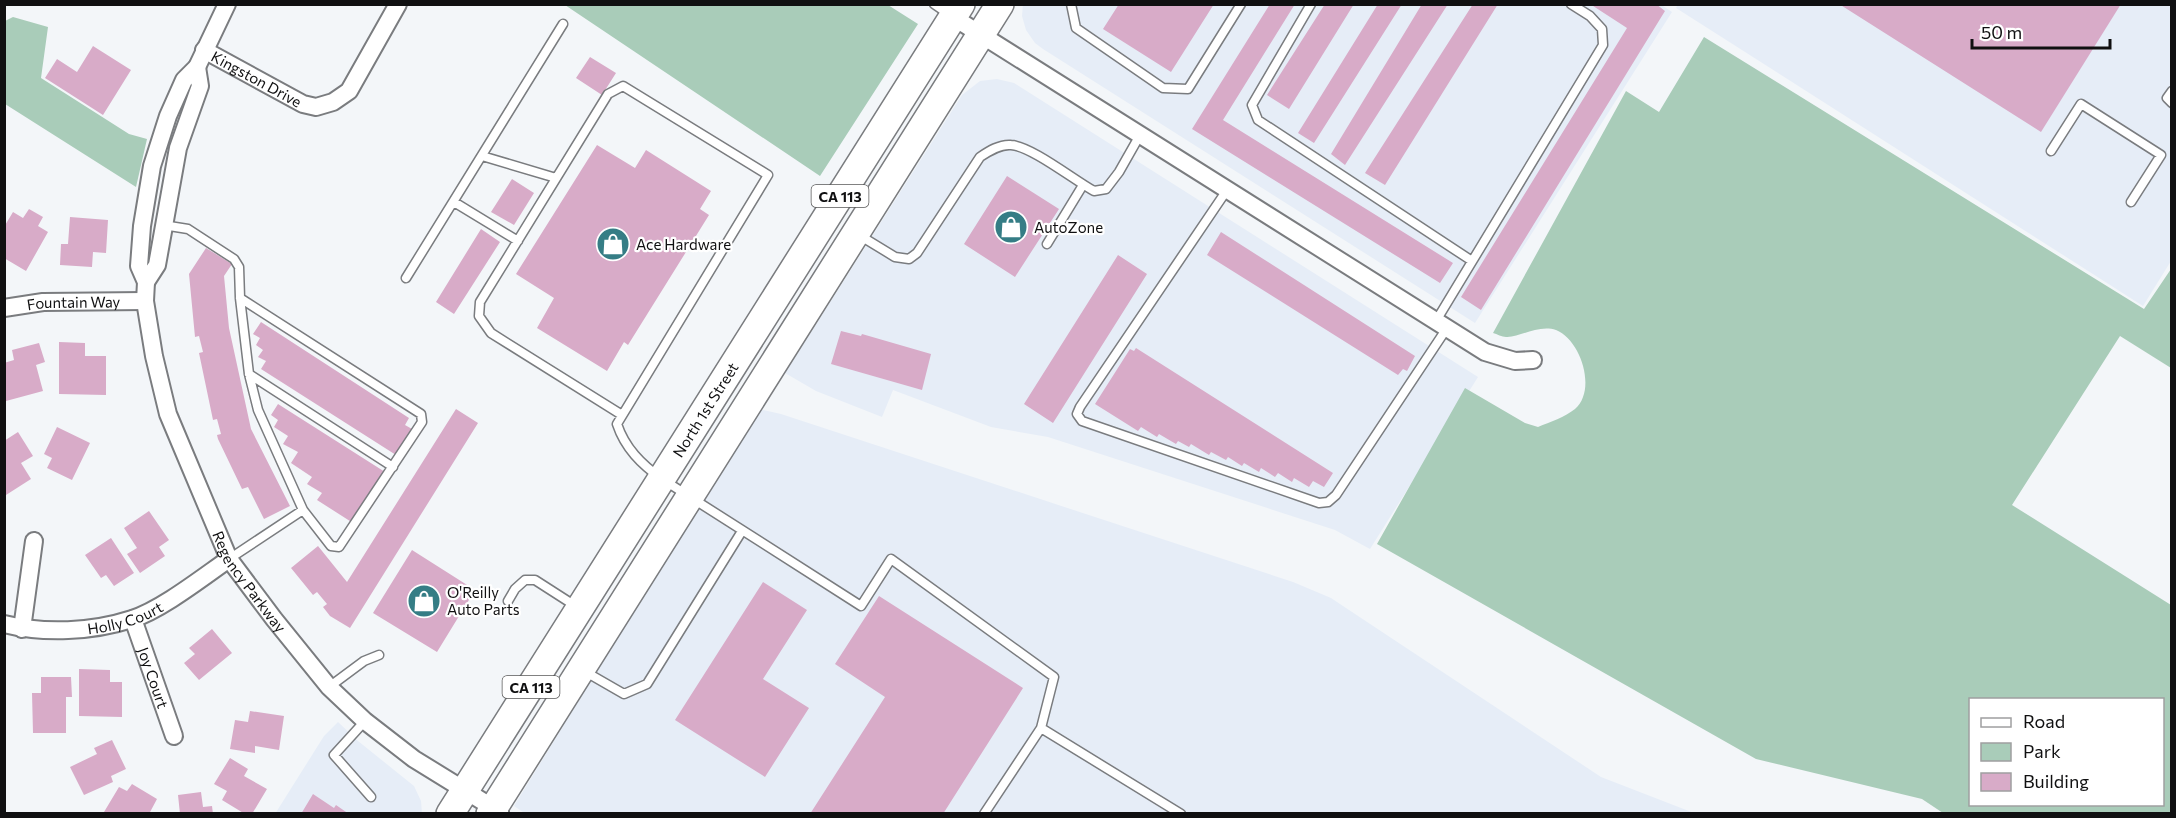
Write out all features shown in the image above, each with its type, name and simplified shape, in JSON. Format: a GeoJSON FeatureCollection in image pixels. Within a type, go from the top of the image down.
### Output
{"type":"FeatureCollection","features":[{"type":"Feature","properties":{"kind":"main road","name":"CA 113"},"geometry":{"type":"LineString","coordinates":[[480,807],[582,669],[1000,4]]}},
{"type":"Feature","properties":{"kind":"main road","name":"North 1st Street"},"geometry":{"type":"LineString","coordinates":[[480,807],[580,609],[949,9]]}},
{"type":"Feature","properties":{"kind":"street","name":"Regency Parkway"},"geometry":{"type":"LineString","coordinates":[[227,4],[197,68],[184,80],[168,116],[152,166],[142,226],[139,266],[146,282],[145,302],[154,356],[168,414],[229,559],[274,619],[329,687],[365,721],[480,807]]}},
{"type":"Feature","properties":{"kind":"street","name":"Kingston Drive"},"geometry":{"type":"LineString","coordinates":[[204,50],[303,104],[316,107],[333,102],[349,91],[398,4]]}},
{"type":"Feature","properties":{"kind":"street"},"geometry":{"type":"LineString","coordinates":[[949,9],[981,35],[1485,352],[1515,361],[1533,360]]}},
{"type":"Feature","properties":{"kind":"street","name":"Regency Parkway"},"geometry":{"type":"LineString","coordinates":[[146,282],[157,265],[178,148],[200,86],[197,68]]}},
{"type":"Feature","properties":{"kind":"street","name":"Fountain Way"},"geometry":{"type":"LineString","coordinates":[[4,308],[43,302],[145,302]]}},
{"type":"Feature","properties":{"kind":"street"},"geometry":{"type":"LineString","coordinates":[[22,628],[34,541]]}},
{"type":"Feature","properties":{"kind":"street","name":"Holly Court"},"geometry":{"type":"LineString","coordinates":[[4,624],[22,628],[60,630],[101,627],[133,619],[170,599],[229,559]]}},
{"type":"Feature","properties":{"kind":"street","name":"Joy Court"},"geometry":{"type":"LineString","coordinates":[[133,619],[174,736]]}},
{"type":"Feature","properties":{"kind":"lane"},"geometry":{"type":"LineString","coordinates":[[1071,4],[1076,28],[1163,88],[1188,89],[1241,4]]}},
{"type":"Feature","properties":{"kind":"lane"},"geometry":{"type":"LineString","coordinates":[[1311,4],[1252,105],[1258,120],[1472,261]]}},
{"type":"Feature","properties":{"kind":"lane"},"geometry":{"type":"LineString","coordinates":[[1227,190],[1077,414],[1082,421],[1319,503],[1328,502],[1336,495],[1441,324],[1472,261],[1603,45],[1602,29],[1590,16],[1571,4]]}},
{"type":"Feature","properties":{"kind":"lane"},"geometry":{"type":"LineString","coordinates":[[406,279],[563,24]]}},
{"type":"Feature","properties":{"kind":"lane"},"geometry":{"type":"LineString","coordinates":[[622,415],[490,333],[479,316],[480,302],[608,94],[623,86],[768,175],[617,424],[622,439],[640,462],[662,479],[861,606],[891,559],[1054,677],[1041,728],[984,813]]}},
{"type":"Feature","properties":{"kind":"lane"},"geometry":{"type":"LineString","coordinates":[[2172,91],[2167,98],[2172,103]]}},
{"type":"Feature","properties":{"kind":"lane"},"geometry":{"type":"LineString","coordinates":[[2051,151],[2081,104],[2161,155],[2131,202]]}},
{"type":"Feature","properties":{"kind":"lane"},"geometry":{"type":"LineString","coordinates":[[856,233],[895,257],[909,259],[917,253],[980,157],[996,147],[1010,144],[1025,149],[1094,191],[1106,189],[1119,172],[1140,135]]}},
{"type":"Feature","properties":{"kind":"lane"},"geometry":{"type":"LineString","coordinates":[[482,156],[556,178]]}},
{"type":"Feature","properties":{"kind":"lane"},"geometry":{"type":"LineString","coordinates":[[1047,244],[1083,185]]}},
{"type":"Feature","properties":{"kind":"lane"},"geometry":{"type":"LineString","coordinates":[[454,202],[518,241]]}},
{"type":"Feature","properties":{"kind":"lane"},"geometry":{"type":"LineString","coordinates":[[163,225],[188,229],[234,259],[239,267],[240,298],[249,374],[258,410],[303,510],[331,546],[339,548],[422,422],[422,414],[240,298]]}},
{"type":"Feature","properties":{"kind":"lane"},"geometry":{"type":"LineString","coordinates":[[249,374],[393,467]]}},
{"type":"Feature","properties":{"kind":"lane"},"geometry":{"type":"LineString","coordinates":[[229,559],[303,510]]}},
{"type":"Feature","properties":{"kind":"lane"},"geometry":{"type":"LineString","coordinates":[[582,669],[624,694],[647,684],[742,531]]}},
{"type":"Feature","properties":{"kind":"lane"},"geometry":{"type":"LineString","coordinates":[[508,601],[515,589],[525,580],[535,580],[580,609]]}},
{"type":"Feature","properties":{"kind":"lane"},"geometry":{"type":"LineString","coordinates":[[329,687],[364,661],[379,655]]}},
{"type":"Feature","properties":{"kind":"lane"},"geometry":{"type":"LineString","coordinates":[[365,721],[334,755],[371,797]]}},
{"type":"Feature","properties":{"kind":"lane"},"geometry":{"type":"LineString","coordinates":[[1041,728],[1181,813]]}},
{"type":"Feature","properties":{"kind":"shaded area"},"geometry":{"type":"Polygon","coordinates":[[[1023,4],[1660,4],[1672,12],[1475,323],[1043,49],[1035,43],[1026,30],[1022,16],[1023,4]]]}},
{"type":"Feature","properties":{"kind":"shaded area"},"geometry":{"type":"Polygon","coordinates":[[[1678,4],[2171,5],[2171,261],[2143,306],[1676,8],[1678,4]]]}},
{"type":"Feature","properties":{"kind":"shaded area"},"geometry":{"type":"Polygon","coordinates":[[[997,79],[1014,83],[1478,377],[1370,549],[1335,530],[1048,437],[991,427],[893,390],[882,417],[816,391],[785,373],[962,95],[980,81],[997,79]]]}},
{"type":"Feature","properties":{"kind":"shaded area"},"geometry":{"type":"Polygon","coordinates":[[[758,409],[781,414],[1293,582],[1331,598],[1601,777],[1694,813],[526,814],[514,806],[758,409]]]}},
{"type":"Feature","properties":{"kind":"shaded area"},"geometry":{"type":"Polygon","coordinates":[[[338,722],[414,786],[421,801],[422,814],[275,814],[324,736],[338,722]]]}},
{"type":"Feature","properties":{"kind":"green space"},"geometry":{"type":"Polygon","coordinates":[[[565,5],[888,5],[918,24],[820,176],[565,5]]]}},
{"type":"Feature","properties":{"kind":"green space"},"geometry":{"type":"Polygon","coordinates":[[[13,17],[48,27],[41,78],[129,134],[147,139],[136,187],[5,104],[5,21],[13,17]]]}},
{"type":"Feature","properties":{"kind":"green space"},"geometry":{"type":"Polygon","coordinates":[[[1704,37],[2144,309],[2171,269],[2171,368],[2120,336],[2012,505],[2171,605],[2171,813],[1943,813],[1922,799],[1756,759],[1377,544],[1465,388],[1525,423],[1538,427],[1571,412],[1582,401],[1585,390],[1583,366],[1579,354],[1565,335],[1549,329],[1511,337],[1493,333],[1626,91],[1659,112],[1704,37]]]}},
{"type":"Feature","properties":{"kind":"building"},"geometry":{"type":"Polygon","coordinates":[[[1119,4],[1214,4],[1171,72],[1103,29],[1119,4]]]}},
{"type":"Feature","properties":{"kind":"building"},"geometry":{"type":"Polygon","coordinates":[[[1270,4],[1295,4],[1223,120],[1453,263],[1440,283],[1192,129],[1270,4]]]}},
{"type":"Feature","properties":{"kind":"building"},"geometry":{"type":"Polygon","coordinates":[[[1325,4],[1354,4],[1289,109],[1267,95],[1325,4]]]}},
{"type":"Feature","properties":{"kind":"building"},"geometry":{"type":"Polygon","coordinates":[[[1378,4],[1402,4],[1314,143],[1298,133],[1378,4]]]}},
{"type":"Feature","properties":{"kind":"building"},"geometry":{"type":"Polygon","coordinates":[[[1422,4],[1448,4],[1345,165],[1331,154],[1422,4]]]}},
{"type":"Feature","properties":{"kind":"building"},"geometry":{"type":"Polygon","coordinates":[[[1473,4],[1498,4],[1385,185],[1365,173],[1473,4]]]}},
{"type":"Feature","properties":{"kind":"building"},"geometry":{"type":"Polygon","coordinates":[[[1590,4],[1656,4],[1665,11],[1481,310],[1461,297],[1627,28],[1590,4]]]}},
{"type":"Feature","properties":{"kind":"building"},"geometry":{"type":"Polygon","coordinates":[[[1839,4],[2121,4],[2041,132],[1839,4]]]}},
{"type":"Feature","properties":{"kind":"building"},"geometry":{"type":"Polygon","coordinates":[[[93,46],[131,70],[103,115],[45,78],[57,59],[77,72],[93,46]]]}},
{"type":"Feature","properties":{"kind":"building"},"geometry":{"type":"Polygon","coordinates":[[[590,57],[616,73],[602,95],[576,78],[590,57]]]}},
{"type":"Feature","properties":{"kind":"building","name":"Ace Hardware"},"geometry":{"type":"Polygon","coordinates":[[[597,145],[635,168],[646,150],[711,191],[700,209],[709,215],[628,345],[624,342],[607,371],[537,328],[554,298],[516,274],[597,145]]]}},
{"type":"Feature","properties":{"kind":"building","name":"AutoZone"},"geometry":{"type":"Polygon","coordinates":[[[1007,176],[1059,209],[1015,277],[964,244],[1007,176]]]}},
{"type":"Feature","properties":{"kind":"building"},"geometry":{"type":"Polygon","coordinates":[[[512,179],[534,193],[514,225],[491,212],[512,179]]]}},
{"type":"Feature","properties":{"kind":"building"},"geometry":{"type":"Polygon","coordinates":[[[29,209],[43,217],[38,226],[48,232],[26,271],[4,258],[4,227],[13,212],[23,218],[29,209]]]}},
{"type":"Feature","properties":{"kind":"building"},"geometry":{"type":"Polygon","coordinates":[[[70,217],[108,220],[106,253],[93,252],[92,267],[60,265],[61,244],[68,244],[70,217]]]}},
{"type":"Feature","properties":{"kind":"building"},"geometry":{"type":"Polygon","coordinates":[[[481,229],[500,242],[454,314],[436,302],[481,229]]]}},
{"type":"Feature","properties":{"kind":"building"},"geometry":{"type":"Polygon","coordinates":[[[1221,232],[1415,356],[1407,371],[1403,369],[1398,375],[1207,255],[1221,232]]]}},
{"type":"Feature","properties":{"kind":"building"},"geometry":{"type":"Polygon","coordinates":[[[206,248],[232,264],[224,276],[229,328],[251,429],[290,506],[264,519],[248,487],[242,489],[218,439],[217,435],[221,434],[217,419],[213,420],[199,353],[203,352],[199,336],[195,337],[189,274],[206,248]]]}},
{"type":"Feature","properties":{"kind":"building"},"geometry":{"type":"Polygon","coordinates":[[[1118,255],[1147,274],[1053,423],[1024,404],[1118,255]]]}},
{"type":"Feature","properties":{"kind":"building"},"geometry":{"type":"Polygon","coordinates":[[[261,322],[409,418],[405,425],[412,429],[396,455],[261,369],[266,361],[258,357],[263,350],[256,345],[260,338],[253,334],[261,322]]]}},
{"type":"Feature","properties":{"kind":"building"},"geometry":{"type":"Polygon","coordinates":[[[841,331],[861,336],[862,334],[931,354],[922,390],[831,364],[841,331]]]}},
{"type":"Feature","properties":{"kind":"building"},"geometry":{"type":"Polygon","coordinates":[[[59,342],[85,343],[85,356],[106,356],[106,395],[59,394],[59,342]]]}},
{"type":"Feature","properties":{"kind":"building"},"geometry":{"type":"Polygon","coordinates":[[[39,343],[45,362],[36,365],[43,391],[6,401],[4,363],[14,360],[12,350],[39,343]]]}},
{"type":"Feature","properties":{"kind":"building"},"geometry":{"type":"Polygon","coordinates":[[[1136,348],[1333,473],[1324,487],[1313,481],[1309,487],[1294,478],[1292,482],[1278,473],[1275,477],[1261,468],[1259,472],[1244,463],[1242,466],[1228,457],[1226,460],[1211,452],[1209,455],[1191,444],[1189,447],[1178,441],[1176,444],[1159,434],[1157,437],[1141,427],[1138,431],[1095,404],[1130,349],[1134,351],[1136,348]]]}},
{"type":"Feature","properties":{"kind":"building"},"geometry":{"type":"Polygon","coordinates":[[[278,404],[385,472],[353,523],[317,500],[322,493],[307,484],[312,477],[291,463],[298,452],[283,444],[288,436],[274,427],[278,420],[271,415],[278,404]]]}},
{"type":"Feature","properties":{"kind":"building"},"geometry":{"type":"Polygon","coordinates":[[[456,409],[478,423],[350,628],[330,616],[323,607],[327,604],[317,592],[313,595],[291,568],[318,546],[347,582],[456,409]]]}},
{"type":"Feature","properties":{"kind":"building"},"geometry":{"type":"Polygon","coordinates":[[[57,427],[90,443],[72,480],[47,468],[52,458],[44,454],[57,427]]]}},
{"type":"Feature","properties":{"kind":"building"},"geometry":{"type":"Polygon","coordinates":[[[18,432],[33,456],[21,463],[31,479],[6,495],[4,441],[18,432]]]}},
{"type":"Feature","properties":{"kind":"building"},"geometry":{"type":"Polygon","coordinates":[[[149,511],[169,540],[159,547],[165,556],[140,573],[127,554],[137,548],[124,528],[149,511]]]}},
{"type":"Feature","properties":{"kind":"building"},"geometry":{"type":"Polygon","coordinates":[[[111,538],[134,573],[114,586],[106,575],[101,578],[85,555],[111,538]]]}},
{"type":"Feature","properties":{"kind":"building","name":"O'Reilly Auto Parts"},"geometry":{"type":"Polygon","coordinates":[[[412,550],[475,590],[437,652],[373,613],[412,550]]]}},
{"type":"Feature","properties":{"kind":"building"},"geometry":{"type":"Polygon","coordinates":[[[763,582],[807,610],[763,679],[809,708],[765,777],[675,720],[763,582]]]}},
{"type":"Feature","properties":{"kind":"building"},"geometry":{"type":"Polygon","coordinates":[[[879,596],[1023,688],[943,814],[810,814],[885,697],[835,664],[879,596]]]}},
{"type":"Feature","properties":{"kind":"building"},"geometry":{"type":"Polygon","coordinates":[[[212,629],[232,653],[199,680],[184,663],[195,654],[189,648],[212,629]]]}},
{"type":"Feature","properties":{"kind":"building"},"geometry":{"type":"Polygon","coordinates":[[[79,669],[110,670],[110,682],[122,682],[122,717],[79,716],[79,669]]]}},
{"type":"Feature","properties":{"kind":"building"},"geometry":{"type":"Polygon","coordinates":[[[41,677],[71,677],[72,697],[66,697],[66,733],[33,733],[32,693],[41,693],[41,677]]]}},
{"type":"Feature","properties":{"kind":"building"},"geometry":{"type":"Polygon","coordinates":[[[250,711],[284,716],[279,750],[255,746],[255,753],[230,749],[235,720],[248,722],[250,711]]]}},
{"type":"Feature","properties":{"kind":"building"},"geometry":{"type":"Polygon","coordinates":[[[112,740],[126,769],[111,776],[113,782],[84,795],[70,767],[97,754],[94,748],[112,740]]]}},
{"type":"Feature","properties":{"kind":"building"},"geometry":{"type":"Polygon","coordinates":[[[230,758],[248,769],[244,776],[267,789],[252,814],[245,814],[222,800],[227,791],[214,784],[230,758]]]}},
{"type":"Feature","properties":{"kind":"building"},"geometry":{"type":"Polygon","coordinates":[[[132,784],[157,799],[149,814],[104,812],[119,787],[127,791],[132,784]]]}},
{"type":"Feature","properties":{"kind":"building"},"geometry":{"type":"Polygon","coordinates":[[[201,792],[203,807],[212,806],[213,814],[180,814],[178,795],[201,792]]]}},
{"type":"Feature","properties":{"kind":"building"},"geometry":{"type":"Polygon","coordinates":[[[313,794],[334,808],[336,805],[349,814],[301,814],[313,794]]]}},
{"type":"Feature","properties":{"kind":"place","name":"AutoZone"},"geometry":{"type":"Point","coordinates":[1011,227]}},
{"type":"Feature","properties":{"kind":"place","name":"Ace Hardware"},"geometry":{"type":"Point","coordinates":[613,244]}},
{"type":"Feature","properties":{"kind":"place","name":"O'Reilly Auto Parts"},"geometry":{"type":"Point","coordinates":[424,601]}}]}
